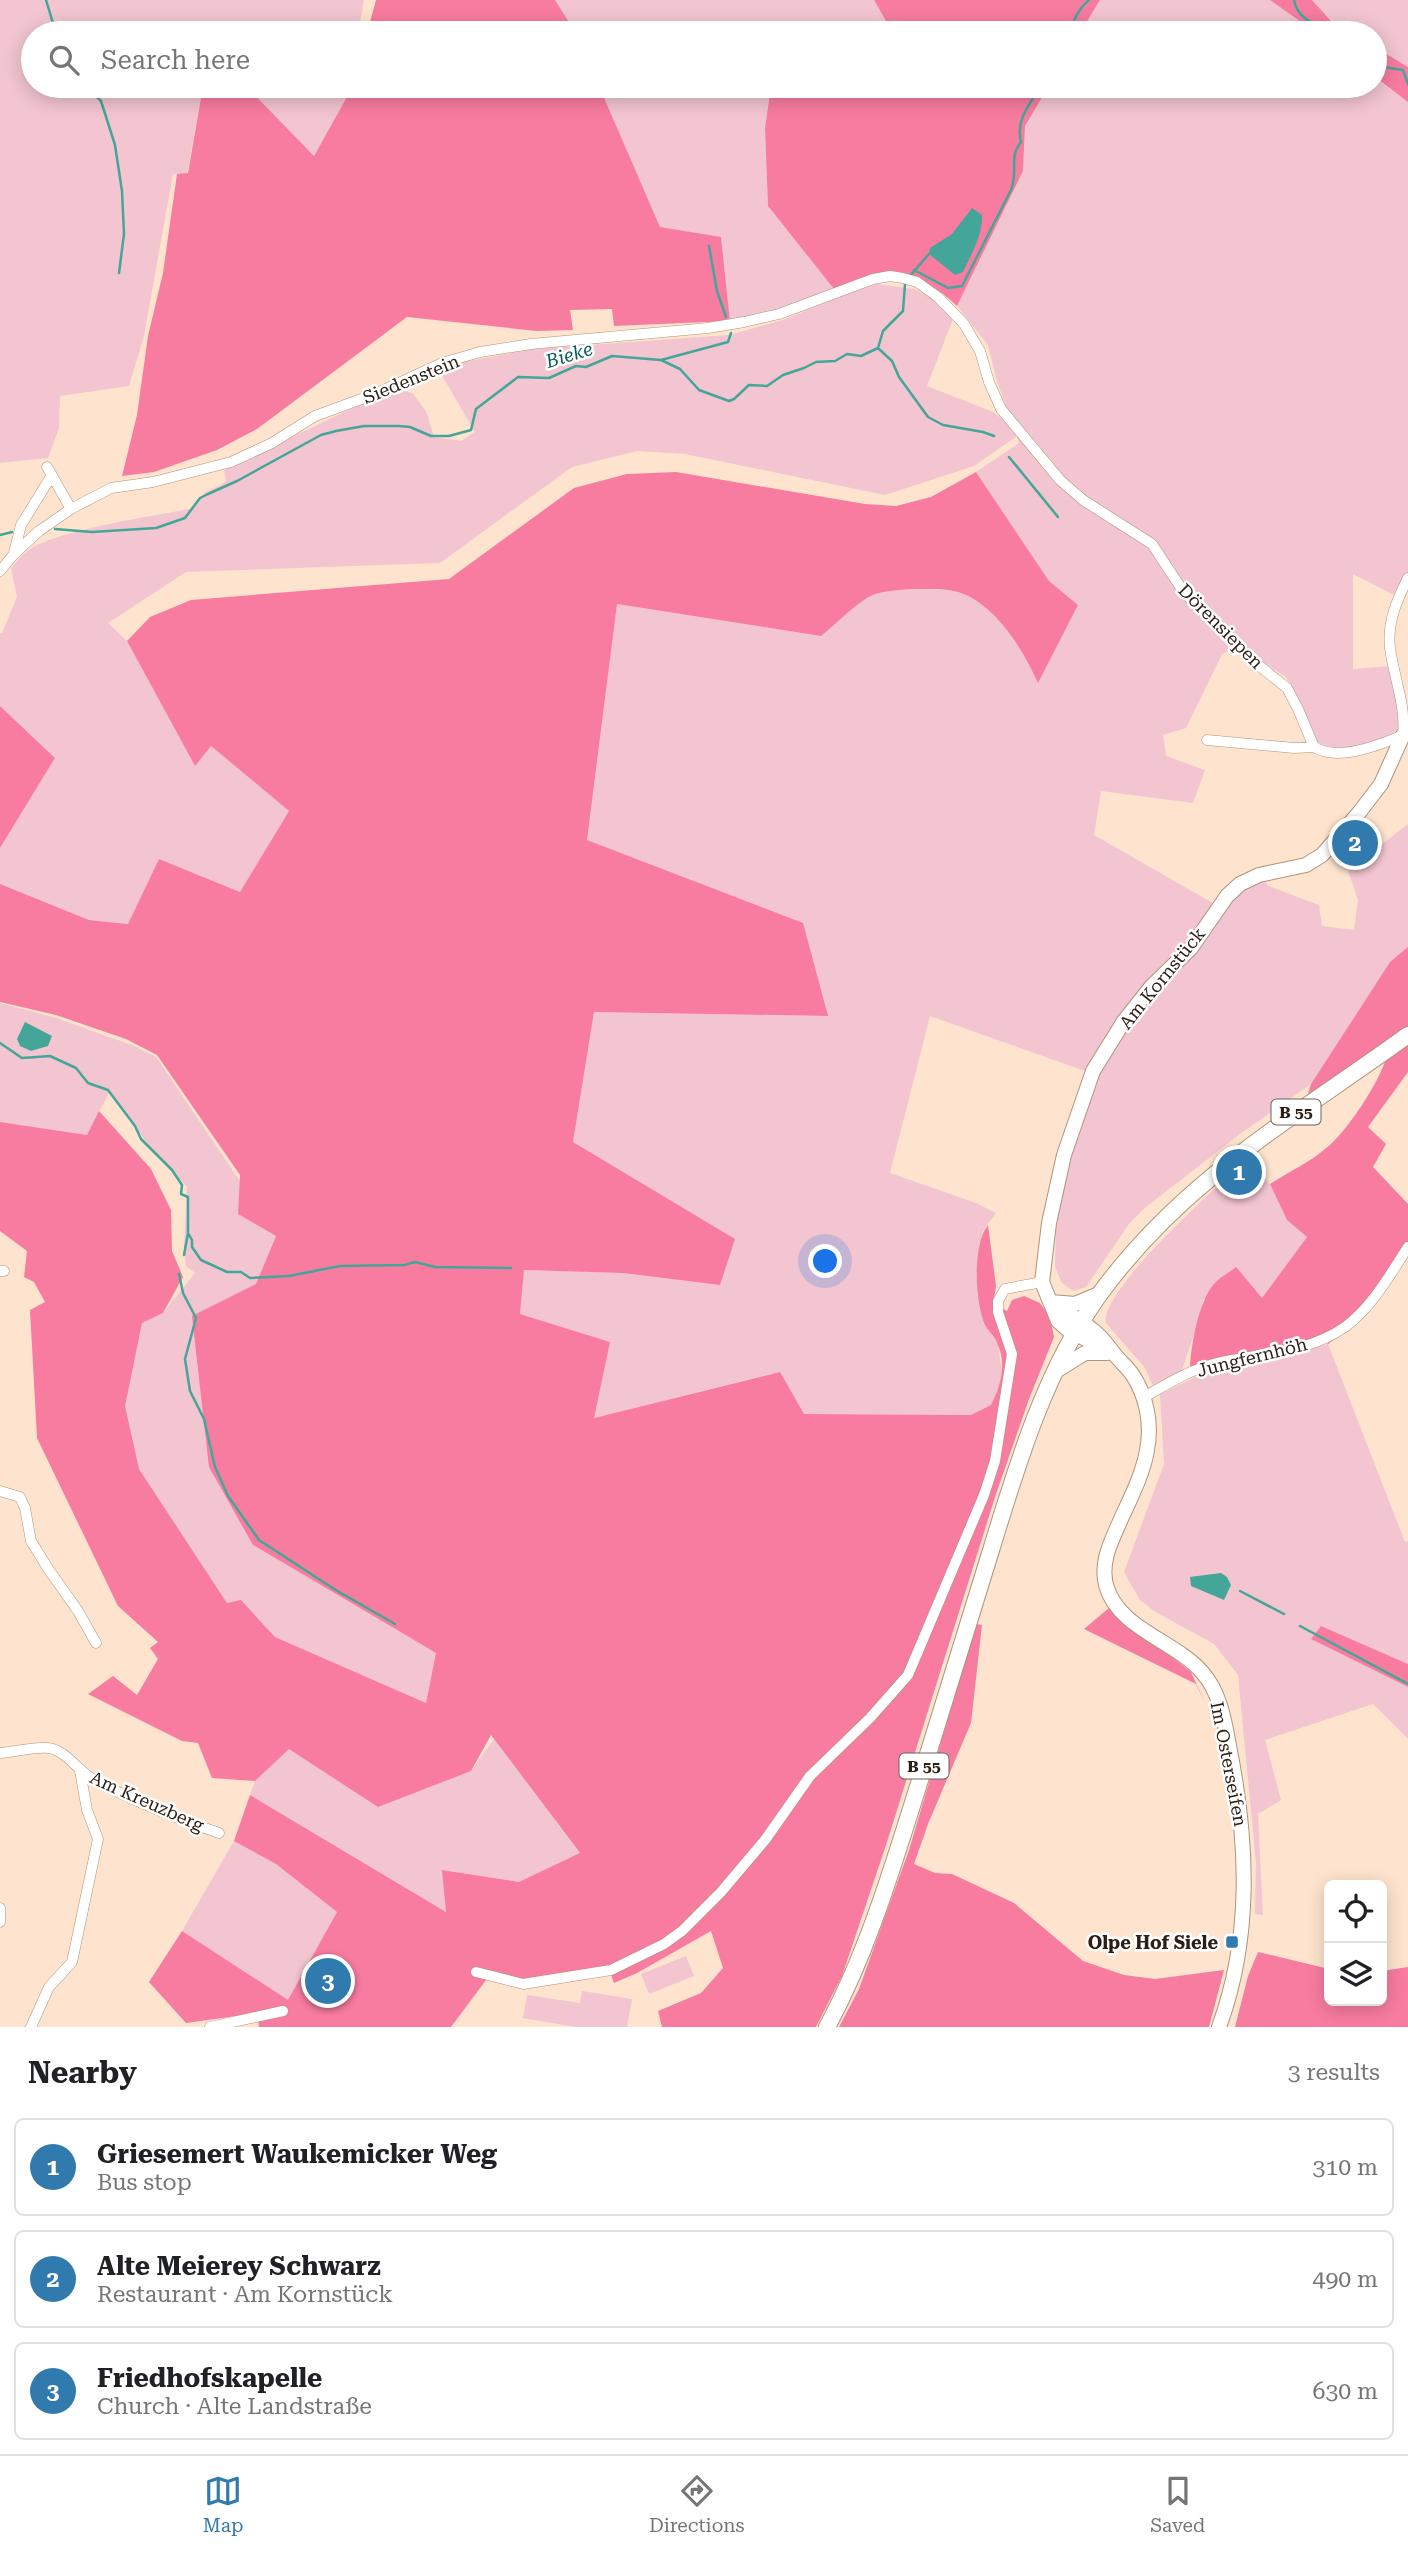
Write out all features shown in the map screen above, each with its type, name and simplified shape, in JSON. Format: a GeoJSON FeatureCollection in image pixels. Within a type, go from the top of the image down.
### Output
{"type":"FeatureCollection","features":[{"type":"Feature","properties":{"kind":"main road","name":"B 55"},"geometry":{"type":"LineString","coordinates":[[827,2027],[855,1971],[881,1898],[1007,1500],[1037,1415],[1078,1328],[1099,1294],[1165,1217],[1225,1164],[1408,1035]]}},
{"type":"Feature","properties":{"kind":"street","name":"Dörensiepen"},"geometry":{"type":"LineString","coordinates":[[890,276],[917,282],[951,308],[981,351],[989,382],[1006,415],[1060,480],[1083,500],[1152,544],[1183,591],[1257,664],[1286,688],[1314,747]]}},
{"type":"Feature","properties":{"kind":"street","name":"Siedenstein"},"geometry":{"type":"LineString","coordinates":[[0,571],[39,531],[71,509],[111,488],[153,482],[231,462],[272,443],[315,416],[375,394],[442,363],[480,352],[531,344],[708,328],[744,322],[779,314],[840,290],[890,276]]}},
{"type":"Feature","properties":{"kind":"street"},"geometry":{"type":"LineString","coordinates":[[14,554],[21,525],[50,471],[71,509]]}},
{"type":"Feature","properties":{"kind":"street"},"geometry":{"type":"LineString","coordinates":[[1207,740],[1294,748],[1314,747],[1332,752],[1355,751],[1403,736],[1405,716],[1390,646],[1390,626],[1396,603],[1408,578]]}},
{"type":"Feature","properties":{"kind":"street","name":"Am Kornstück"},"geometry":{"type":"LineString","coordinates":[[1078,1328],[1058,1321],[1042,1282],[1049,1223],[1064,1155],[1093,1072],[1124,1021],[1152,987],[1191,948],[1218,906],[1240,884],[1259,874],[1306,865],[1322,855],[1381,784],[1403,736]]}},
{"type":"Feature","properties":{"kind":"street","name":"Jungfernhöh"},"geometry":{"type":"LineString","coordinates":[[1144,1397],[1190,1372],[1209,1365],[1282,1353],[1327,1337],[1360,1313],[1378,1292],[1408,1247]]}},
{"type":"Feature","properties":{"kind":"street"},"geometry":{"type":"LineString","coordinates":[[476,1972],[523,1984],[546,1981],[611,1970],[664,1944],[682,1931],[745,1864],[810,1776],[892,1695],[908,1675],[925,1638],[984,1495],[995,1461],[1012,1354],[998,1312],[998,1301],[1005,1289],[1042,1282]]}},
{"type":"Feature","properties":{"kind":"street"},"geometry":{"type":"LineString","coordinates":[[1050,1302],[1075,1304],[1099,1294]]}},
{"type":"Feature","properties":{"kind":"street","name":"Im Osterseifen"},"geometry":{"type":"LineString","coordinates":[[1078,1328],[1115,1355],[1132,1374],[1144,1397],[1149,1425],[1147,1451],[1141,1471],[1107,1554],[1105,1574],[1110,1594],[1120,1609],[1135,1623],[1195,1664],[1205,1675],[1220,1706],[1235,1776],[1245,1871],[1243,1916],[1238,1955],[1219,2027]]}},
{"type":"Feature","properties":{"kind":"street"},"geometry":{"type":"LineString","coordinates":[[1056,1371],[1085,1353],[1115,1355]]}},
{"type":"Feature","properties":{"kind":"street"},"geometry":{"type":"LineString","coordinates":[[0,1491],[20,1497],[26,1508],[31,1541],[96,1643]]}},
{"type":"Feature","properties":{"kind":"street","name":"Am Kreuzberg"},"geometry":{"type":"LineString","coordinates":[[0,1753],[52,1748],[64,1755],[80,1771],[178,1819],[219,1833]]}},
{"type":"Feature","properties":{"kind":"street"},"geometry":{"type":"LineString","coordinates":[[31,2027],[49,1987],[72,1962],[98,1839],[87,1810],[80,1771]]}},
{"type":"Feature","properties":{"kind":"street"},"geometry":{"type":"LineString","coordinates":[[0,1908],[0,1922]]}},
{"type":"Feature","properties":{"kind":"street"},"geometry":{"type":"LineString","coordinates":[[210,2027],[283,2011]]}},
{"type":"Feature","properties":{"kind":"shaded area"},"geometry":{"type":"Polygon","coordinates":[[[0,0],[364,0],[360,21],[21,21],[21,98],[201,98],[187,174],[173,174],[144,336],[129,386],[60,396],[59,428],[48,458],[0,463],[0,0]]]}},
{"type":"Feature","properties":{"kind":"shaded area"},"geometry":{"type":"Polygon","coordinates":[[[376,0],[555,0],[568,21],[370,21],[376,0]]]}},
{"type":"Feature","properties":{"kind":"shaded area"},"geometry":{"type":"Polygon","coordinates":[[[555,0],[874,0],[886,21],[568,21],[555,0]]]}},
{"type":"Feature","properties":{"kind":"shaded area"},"geometry":{"type":"Polygon","coordinates":[[[874,0],[1100,0],[1087,21],[886,21],[874,0]]]}},
{"type":"Feature","properties":{"kind":"shaded area"},"geometry":{"type":"Polygon","coordinates":[[[1100,0],[1270,0],[1299,21],[1087,21],[1100,0]]]}},
{"type":"Feature","properties":{"kind":"shaded area"},"geometry":{"type":"Polygon","coordinates":[[[1270,0],[1312,0],[1331,21],[1299,21],[1270,0]]]}},
{"type":"Feature","properties":{"kind":"shaded area"},"geometry":{"type":"Polygon","coordinates":[[[1312,0],[1408,0],[1408,67],[1387,54],[1387,21],[1332,21],[1312,0]]]}},
{"type":"Feature","properties":{"kind":"shaded area"},"geometry":{"type":"Polygon","coordinates":[[[1387,54],[1408,67],[1408,102],[1387,86],[1387,54]]]}},
{"type":"Feature","properties":{"kind":"shaded area"},"geometry":{"type":"Polygon","coordinates":[[[1387,87],[1408,102],[1408,574],[1396,596],[1353,574],[1353,669],[1391,666],[1402,716],[1397,730],[1373,745],[1332,748],[1318,743],[1301,703],[1286,677],[1239,647],[1222,654],[1186,728],[1163,735],[1166,756],[1205,770],[1193,803],[1101,791],[1094,835],[1218,906],[1259,875],[1269,886],[1319,905],[1322,926],[1354,930],[1358,900],[1348,871],[1408,824],[1408,947],[1390,962],[1311,1084],[1240,1134],[1146,1207],[1129,1224],[1086,1287],[1073,1291],[1062,1283],[1055,1267],[1056,1230],[1069,1157],[1099,1076],[930,1016],[890,1173],[976,1203],[996,1213],[982,1232],[985,1323],[998,1344],[1002,1373],[1000,1388],[992,1405],[971,1415],[803,1414],[779,1372],[593,1418],[610,1342],[520,1314],[524,1270],[623,1273],[719,1285],[734,1239],[573,1142],[594,1012],[827,1016],[802,923],[587,840],[617,604],[821,636],[855,606],[878,593],[914,589],[952,591],[971,598],[995,617],[1016,642],[1038,682],[1078,605],[1049,581],[976,472],[1019,443],[1017,436],[974,466],[885,495],[685,454],[637,451],[572,467],[440,563],[186,572],[108,623],[127,641],[195,766],[211,746],[289,811],[240,892],[159,859],[128,924],[89,920],[0,884],[0,848],[55,758],[0,706],[0,633],[17,597],[11,568],[26,552],[59,537],[194,508],[204,493],[226,482],[224,470],[397,389],[412,393],[426,411],[434,437],[461,441],[475,432],[437,367],[533,349],[729,335],[783,320],[877,284],[914,289],[935,300],[953,319],[927,386],[993,412],[1013,427],[988,345],[957,306],[1023,171],[1025,126],[1042,98],[1387,98],[1387,87]]]}},
{"type":"Feature","properties":{"kind":"shaded area"},"geometry":{"type":"Polygon","coordinates":[[[201,98],[258,98],[314,156],[346,98],[604,98],[660,227],[721,237],[730,321],[614,326],[612,309],[570,310],[573,330],[537,331],[407,317],[257,429],[217,450],[154,472],[122,476],[137,415],[148,336],[163,273],[177,174],[188,173],[201,98]]]}},
{"type":"Feature","properties":{"kind":"shaded area"},"geometry":{"type":"Polygon","coordinates":[[[258,98],[346,98],[314,156],[258,98]]]}},
{"type":"Feature","properties":{"kind":"shaded area"},"geometry":{"type":"Polygon","coordinates":[[[604,98],[769,98],[765,128],[768,206],[834,289],[781,313],[730,321],[721,238],[660,227],[604,98]]]}},
{"type":"Feature","properties":{"kind":"shaded area"},"geometry":{"type":"Polygon","coordinates":[[[769,98],[1042,98],[1025,126],[1023,171],[957,306],[926,283],[899,276],[834,289],[768,206],[765,128],[769,98]]]}},
{"type":"Feature","properties":{"kind":"shaded area"},"geometry":{"type":"Polygon","coordinates":[[[676,472],[865,504],[896,506],[931,497],[976,472],[1049,581],[1078,605],[1038,683],[1025,657],[996,617],[972,598],[953,591],[914,589],[878,593],[861,602],[821,636],[617,604],[587,840],[803,923],[828,1016],[594,1012],[573,1142],[735,1239],[720,1285],[623,1273],[524,1270],[520,1314],[610,1342],[594,1418],[780,1372],[804,1414],[971,1415],[991,1405],[998,1390],[1002,1366],[995,1338],[985,1325],[977,1289],[979,1246],[988,1225],[996,1286],[993,1304],[1007,1311],[1012,1300],[1024,1296],[1040,1303],[1050,1317],[1054,1337],[996,1494],[842,1976],[816,2027],[662,2027],[658,2011],[701,1993],[723,1968],[711,1931],[614,1983],[608,1966],[523,1980],[492,1972],[451,2027],[259,2027],[257,2013],[186,2023],[149,1982],[182,1931],[288,2000],[337,1912],[276,1864],[234,1841],[250,1795],[446,1912],[442,1870],[519,1882],[580,1853],[491,1735],[471,1771],[378,1807],[289,1749],[255,1781],[212,1778],[198,1743],[182,1741],[88,1694],[113,1676],[137,1695],[158,1659],[150,1648],[158,1642],[118,1606],[37,1438],[30,1310],[45,1302],[34,1282],[24,1277],[27,1251],[0,1231],[0,1122],[87,1135],[99,1111],[151,1169],[171,1210],[172,1251],[183,1277],[163,1313],[142,1323],[125,1406],[139,1469],[227,1603],[241,1600],[275,1637],[426,1703],[436,1653],[253,1545],[209,1467],[192,1316],[256,1284],[276,1236],[238,1214],[240,1175],[157,1055],[126,1039],[56,1015],[0,1002],[0,884],[89,920],[128,924],[159,859],[240,892],[289,811],[211,746],[195,766],[127,641],[150,617],[191,600],[449,579],[574,488],[627,474],[676,472]]]}},
{"type":"Feature","properties":{"kind":"shaded area"},"geometry":{"type":"Polygon","coordinates":[[[0,706],[55,758],[0,848],[0,706]]]}},
{"type":"Feature","properties":{"kind":"shaded area"},"geometry":{"type":"Polygon","coordinates":[[[1408,947],[1408,1072],[1368,1127],[1386,1144],[1373,1167],[1408,1204],[1408,1255],[1378,1301],[1364,1317],[1328,1344],[1324,1335],[1301,1343],[1190,1367],[1200,1311],[1214,1284],[1236,1267],[1262,1298],[1307,1237],[1287,1220],[1270,1184],[1312,1159],[1334,1141],[1372,1088],[1388,1050],[1304,1107],[1311,1084],[1390,962],[1408,947]]]}},
{"type":"Feature","properties":{"kind":"shaded area"},"geometry":{"type":"Polygon","coordinates":[[[0,1003],[56,1018],[132,1045],[156,1057],[240,1181],[238,1214],[276,1236],[256,1285],[253,1545],[436,1653],[426,1703],[275,1637],[242,1601],[227,1603],[139,1469],[124,1406],[142,1323],[163,1313],[195,1273],[186,1266],[184,1246],[187,1187],[146,1142],[110,1091],[87,1135],[0,1122],[0,1003]]]}},
{"type":"Feature","properties":{"kind":"shaded area"},"geometry":{"type":"Polygon","coordinates":[[[1247,1159],[1270,1184],[1287,1220],[1307,1237],[1262,1298],[1203,1299],[1181,1373],[1153,1386],[1145,1368],[1106,1323],[1109,1308],[1121,1287],[1164,1238],[1247,1159]]]}},
{"type":"Feature","properties":{"kind":"shaded area"},"geometry":{"type":"Polygon","coordinates":[[[1328,1344],[1405,1542],[1408,1541],[1408,1664],[1321,1626],[1311,1639],[1408,1687],[1408,1739],[1373,1704],[1265,1740],[1281,1800],[1258,1814],[1263,1915],[1255,1914],[1256,1862],[1238,1675],[1214,1644],[1154,1611],[1140,1600],[1124,1572],[1164,1464],[1160,1394],[1212,1369],[1282,1358],[1328,1344]]]}},
{"type":"Feature","properties":{"kind":"shaded area"},"geometry":{"type":"Polygon","coordinates":[[[1109,1608],[1191,1672],[1207,1707],[1196,1684],[1084,1629],[1109,1608]]]}},
{"type":"Feature","properties":{"kind":"shaded area"},"geometry":{"type":"Polygon","coordinates":[[[976,1624],[982,1625],[971,1723],[914,1864],[935,1873],[952,1874],[1014,1903],[1083,1961],[1124,1975],[1155,1979],[1224,1970],[1209,2027],[839,2027],[859,1989],[909,1850],[976,1624]]]}},
{"type":"Feature","properties":{"kind":"shaded area"},"geometry":{"type":"Polygon","coordinates":[[[1321,1626],[1408,1664],[1408,1687],[1311,1639],[1321,1626]]]}},
{"type":"Feature","properties":{"kind":"shaded area"},"geometry":{"type":"Polygon","coordinates":[[[494,1739],[580,1854],[519,1882],[443,1870],[446,1912],[250,1795],[255,1781],[289,1748],[471,1771],[494,1739]]]}},
{"type":"Feature","properties":{"kind":"shaded area"},"geometry":{"type":"Polygon","coordinates":[[[234,1841],[276,1864],[337,1912],[288,2001],[182,1931],[234,1841]]]}},
{"type":"Feature","properties":{"kind":"shaded area"},"geometry":{"type":"Polygon","coordinates":[[[1258,1952],[1324,1968],[1324,2006],[1387,2006],[1387,1970],[1408,1967],[1408,2027],[1235,2027],[1248,1976],[1258,1952]]]}},
{"type":"Feature","properties":{"kind":"shaded area"},"geometry":{"type":"Polygon","coordinates":[[[686,1956],[694,1976],[649,1994],[641,1974],[686,1956]]]}},
{"type":"Feature","properties":{"kind":"shaded area"},"geometry":{"type":"Polygon","coordinates":[[[582,1991],[632,1999],[627,2027],[576,2027],[523,2018],[527,1995],[580,2003],[582,1991]]]}},
{"type":"Feature","properties":{"kind":"water"},"geometry":{"type":"Polygon","coordinates":[[[972,208],[982,215],[981,230],[963,272],[955,275],[929,254],[930,248],[952,234],[972,208]]]}},
{"type":"Feature","properties":{"kind":"water"},"geometry":{"type":"Polygon","coordinates":[[[25,1022],[52,1036],[48,1046],[31,1051],[20,1046],[17,1039],[25,1022]]]}},
{"type":"Feature","properties":{"kind":"water"},"geometry":{"type":"Polygon","coordinates":[[[1221,1573],[1231,1585],[1224,1600],[1191,1586],[1190,1577],[1221,1573]]]}},
{"type":"Feature","properties":{"kind":"waterway"},"geometry":{"type":"LineString","coordinates":[[46,0],[52,21]]}},
{"type":"Feature","properties":{"kind":"waterway","name":"Bieke"},"geometry":{"type":"LineString","coordinates":[[1074,21],[1089,0]]}},
{"type":"Feature","properties":{"kind":"waterway"},"geometry":{"type":"LineString","coordinates":[[1294,0],[1300,14],[1311,21]]}},
{"type":"Feature","properties":{"kind":"waterway"},"geometry":{"type":"LineString","coordinates":[[1387,68],[1403,70],[1408,84]]}},
{"type":"Feature","properties":{"kind":"waterway"},"geometry":{"type":"LineString","coordinates":[[98,98],[115,145],[122,191],[124,234],[119,273]]}},
{"type":"Feature","properties":{"kind":"waterway","name":"Bieke"},"geometry":{"type":"LineString","coordinates":[[914,270],[948,288],[962,286],[1011,190],[1015,153],[1021,142],[1020,126],[1033,98]]}},
{"type":"Feature","properties":{"kind":"waterway"},"geometry":{"type":"LineString","coordinates":[[709,246],[717,291],[726,317]]}},
{"type":"Feature","properties":{"kind":"waterway","name":"Bieke"},"geometry":{"type":"LineString","coordinates":[[909,277],[929,254]]}},
{"type":"Feature","properties":{"kind":"waterway","name":"Bieke"},"geometry":{"type":"LineString","coordinates":[[55,529],[92,532],[156,528],[185,518],[200,498],[321,435],[364,426],[399,426],[410,427],[431,436],[449,436],[471,430],[476,409],[518,377],[549,378],[576,366],[586,367],[612,356],[661,360],[680,369],[699,390],[729,401],[749,385],[767,386],[783,375],[816,362],[835,361],[847,354],[861,356],[878,348],[883,331],[903,311],[905,284]]}},
{"type":"Feature","properties":{"kind":"waterway"},"geometry":{"type":"LineString","coordinates":[[661,360],[728,342],[731,333]]}},
{"type":"Feature","properties":{"kind":"waterway"},"geometry":{"type":"LineString","coordinates":[[879,349],[892,361],[899,377],[928,417],[943,425],[994,436]]}},
{"type":"Feature","properties":{"kind":"waterway"},"geometry":{"type":"LineString","coordinates":[[1009,457],[1058,517]]}},
{"type":"Feature","properties":{"kind":"waterway","name":"Bieke"},"geometry":{"type":"LineString","coordinates":[[0,535],[12,532]]}},
{"type":"Feature","properties":{"kind":"waterway"},"geometry":{"type":"LineString","coordinates":[[0,1043],[22,1058],[50,1056],[76,1068],[88,1083],[108,1090],[135,1126],[141,1139],[172,1170],[182,1185],[181,1194],[188,1197],[188,1233],[184,1255]]}},
{"type":"Feature","properties":{"kind":"waterway"},"geometry":{"type":"LineString","coordinates":[[188,1233],[192,1247],[201,1260],[227,1272],[241,1272],[250,1278],[289,1276],[340,1266],[404,1265],[415,1262],[435,1267],[511,1268]]}},
{"type":"Feature","properties":{"kind":"waterway"},"geometry":{"type":"LineString","coordinates":[[179,1274],[183,1293],[196,1318],[185,1359],[190,1391],[204,1419],[215,1467],[228,1496],[259,1540],[334,1589],[395,1624]]}},
{"type":"Feature","properties":{"kind":"waterway"},"geometry":{"type":"LineString","coordinates":[[1240,1591],[1284,1614]]}},
{"type":"Feature","properties":{"kind":"waterway"},"geometry":{"type":"LineString","coordinates":[[1300,1626],[1408,1684]]}},
{"type":"Feature","properties":{"kind":"place","name":"Alte Meierey Schwarz"},"geometry":{"type":"Point","coordinates":[1355,843]}},
{"type":"Feature","properties":{"kind":"place","name":"Griesemert Waukemicker Weg"},"geometry":{"type":"Point","coordinates":[1239,1172]}},
{"type":"Feature","properties":{"kind":"place","name":"Olpe Hof Siele"},"geometry":{"type":"Point","coordinates":[1232,1942]}},
{"type":"Feature","properties":{"kind":"place","name":"Friedhofskapelle"},"geometry":{"type":"Point","coordinates":[328,1981]}}]}
